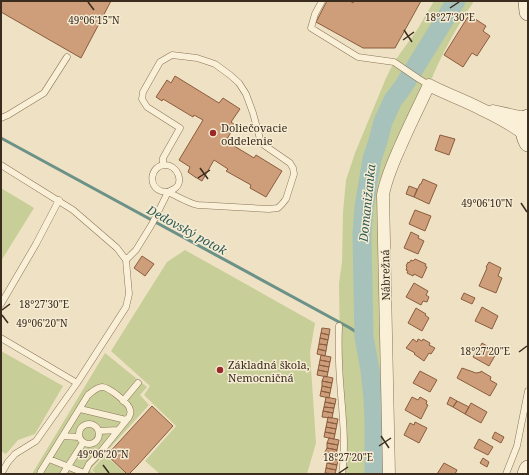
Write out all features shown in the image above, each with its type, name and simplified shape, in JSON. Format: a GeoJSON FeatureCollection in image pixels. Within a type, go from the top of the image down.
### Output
{"type":"FeatureCollection","features":[{"type":"Feature","properties":{"kind":"main road"},"geometry":{"type":"LineString","coordinates":[[527,1],[528,12]]}},
{"type":"Feature","properties":{"kind":"main road"},"geometry":{"type":"LineString","coordinates":[[526,474],[528,469]]}},
{"type":"Feature","properties":{"kind":"street"},"geometry":{"type":"LineString","coordinates":[[429,85],[516,128],[527,128]]}},
{"type":"Feature","properties":{"kind":"street","name":"Nábrežná"},"geometry":{"type":"LineString","coordinates":[[389,474],[383,195],[390,169],[429,85]]}},
{"type":"Feature","properties":{"kind":"street"},"geometry":{"type":"LineString","coordinates":[[480,109],[520,117],[527,128]]}},
{"type":"Feature","properties":{"kind":"lane"},"geometry":{"type":"LineString","coordinates":[[322,1],[315,14],[311,28],[358,57],[394,62],[429,85]]}},
{"type":"Feature","properties":{"kind":"lane"},"geometry":{"type":"LineString","coordinates":[[126,260],[136,250],[168,192],[177,186],[179,181],[176,170],[170,165],[158,167],[154,171],[152,178],[154,186],[161,191],[168,192],[192,204],[269,209],[278,208],[286,199],[294,174],[290,163],[264,145],[260,139],[246,94],[239,83],[215,64],[196,58],[172,55],[160,62],[143,92],[142,99],[147,107],[180,128],[163,158],[163,165]]}},
{"type":"Feature","properties":{"kind":"lane"},"geometry":{"type":"LineString","coordinates":[[1,118],[44,93],[67,57]]}},
{"type":"Feature","properties":{"kind":"lane"},"geometry":{"type":"LineString","coordinates":[[1,165],[73,210],[117,248],[126,260],[129,294],[126,307],[77,383],[36,441],[14,454],[1,474]]}},
{"type":"Feature","properties":{"kind":"lane"},"geometry":{"type":"LineString","coordinates":[[1,304],[36,244],[59,200]]}},
{"type":"Feature","properties":{"kind":"lane"},"geometry":{"type":"LineString","coordinates":[[340,326],[338,350],[343,416],[344,464],[342,474]]}},
{"type":"Feature","properties":{"kind":"lane"},"geometry":{"type":"LineString","coordinates":[[1,338],[77,383]]}},
{"type":"Feature","properties":{"kind":"lane"},"geometry":{"type":"LineString","coordinates":[[123,401],[138,383]]}},
{"type":"Feature","properties":{"kind":"lane"},"geometry":{"type":"LineString","coordinates":[[40,474],[49,459],[63,436],[80,409],[88,395],[96,389],[102,387],[110,389],[129,405],[131,411],[129,416],[89,464],[84,474],[49,459]]}},
{"type":"Feature","properties":{"kind":"lane"},"geometry":{"type":"LineString","coordinates":[[506,474],[517,446],[528,391]]}},
{"type":"Feature","properties":{"kind":"lane"},"geometry":{"type":"LineString","coordinates":[[80,409],[126,420]]}},
{"type":"Feature","properties":{"kind":"lane"},"geometry":{"type":"LineString","coordinates":[[90,424],[95,412]]}},
{"type":"Feature","properties":{"kind":"lane"},"geometry":{"type":"LineString","coordinates":[[90,424],[97,427],[100,435],[93,444],[83,442],[79,436],[80,429],[83,426],[90,424]]}},
{"type":"Feature","properties":{"kind":"lane"},"geometry":{"type":"LineString","coordinates":[[99,431],[118,430]]}},
{"type":"Feature","properties":{"kind":"lane"},"geometry":{"type":"LineString","coordinates":[[63,436],[79,436]]}},
{"type":"Feature","properties":{"kind":"lane"},"geometry":{"type":"LineString","coordinates":[[64,474],[83,442]]}},
{"type":"Feature","properties":{"kind":"lane"},"geometry":{"type":"LineString","coordinates":[[93,444],[98,454]]}},
{"type":"Feature","properties":{"kind":"green space"},"geometry":{"type":"Polygon","coordinates":[[[434,1],[474,1],[444,52],[385,183],[389,474],[342,474],[339,283],[342,262],[343,212],[346,180],[355,153],[386,78],[394,62],[417,30],[434,1]]]}},
{"type":"Feature","properties":{"kind":"green space"},"geometry":{"type":"Polygon","coordinates":[[[1,188],[34,208],[1,261],[1,188]]]}},
{"type":"Feature","properties":{"kind":"green space","name":"Základná škola, Nemocničná"},"geometry":{"type":"Polygon","coordinates":[[[185,250],[315,323],[310,352],[316,443],[307,474],[160,474],[145,461],[176,426],[144,395],[150,386],[111,351],[167,262],[185,250]]]}},
{"type":"Feature","properties":{"kind":"green space"},"geometry":{"type":"Polygon","coordinates":[[[1,351],[63,386],[35,434],[18,440],[6,454],[1,451],[1,351]]]}},
{"type":"Feature","properties":{"kind":"green space"},"geometry":{"type":"Polygon","coordinates":[[[105,353],[147,387],[140,395],[149,405],[90,470],[94,474],[32,474],[105,353]]]}},
{"type":"Feature","properties":{"kind":"green space"},"geometry":{"type":"Polygon","coordinates":[[[105,455],[126,474],[96,474],[92,470],[105,455]]]}},
{"type":"Feature","properties":{"kind":"building"},"geometry":{"type":"Polygon","coordinates":[[[1,1],[111,1],[81,58],[1,12],[1,1]]]}},
{"type":"Feature","properties":{"kind":"building"},"geometry":{"type":"Polygon","coordinates":[[[327,1],[350,1],[353,3],[354,1],[421,1],[395,48],[363,48],[316,22],[327,1]]]}},
{"type":"Feature","properties":{"kind":"building"},"geometry":{"type":"Polygon","coordinates":[[[469,15],[486,26],[483,31],[490,36],[477,56],[472,53],[463,67],[444,55],[469,15]]]}},
{"type":"Feature","properties":{"kind":"building","name":"Doliečovacie oddelenie"},"geometry":{"type":"Polygon","coordinates":[[[175,76],[219,103],[223,98],[240,109],[231,122],[235,125],[226,141],[254,158],[256,155],[282,171],[266,197],[250,188],[251,185],[226,171],[228,169],[214,160],[202,181],[188,172],[190,167],[179,160],[203,120],[194,115],[193,117],[163,99],[162,101],[156,97],[167,80],[171,83],[175,76]]]}},
{"type":"Feature","properties":{"kind":"building"},"geometry":{"type":"Polygon","coordinates":[[[440,135],[455,139],[449,155],[435,150],[440,135]]]}},
{"type":"Feature","properties":{"kind":"building"},"geometry":{"type":"Polygon","coordinates":[[[423,179],[437,185],[429,204],[414,197],[423,179]]]}},
{"type":"Feature","properties":{"kind":"building"},"geometry":{"type":"Polygon","coordinates":[[[409,186],[417,189],[414,197],[406,194],[409,186]]]}},
{"type":"Feature","properties":{"kind":"building"},"geometry":{"type":"Polygon","coordinates":[[[415,210],[431,216],[425,231],[409,224],[415,210]]]}},
{"type":"Feature","properties":{"kind":"building"},"geometry":{"type":"Polygon","coordinates":[[[411,232],[419,236],[418,238],[424,241],[418,254],[404,248],[411,232]]]}},
{"type":"Feature","properties":{"kind":"building"},"geometry":{"type":"Polygon","coordinates":[[[142,256],[154,264],[145,276],[134,268],[142,256]]]}},
{"type":"Feature","properties":{"kind":"building"},"geometry":{"type":"Polygon","coordinates":[[[415,259],[426,264],[425,266],[427,267],[422,278],[414,274],[413,276],[407,273],[408,271],[406,270],[406,266],[408,262],[409,263],[411,260],[413,261],[415,259]]]}},
{"type":"Feature","properties":{"kind":"building"},"geometry":{"type":"Polygon","coordinates":[[[489,262],[501,268],[498,276],[502,278],[496,293],[479,286],[489,262]]]}},
{"type":"Feature","properties":{"kind":"building"},"geometry":{"type":"Polygon","coordinates":[[[414,283],[428,291],[426,295],[429,297],[427,302],[423,301],[421,305],[406,297],[414,283]]]}},
{"type":"Feature","properties":{"kind":"building"},"geometry":{"type":"Polygon","coordinates":[[[464,293],[475,298],[472,304],[461,299],[464,293]]]}},
{"type":"Feature","properties":{"kind":"building"},"geometry":{"type":"Polygon","coordinates":[[[482,307],[498,316],[492,329],[475,321],[482,307]]]}},
{"type":"Feature","properties":{"kind":"building"},"geometry":{"type":"Polygon","coordinates":[[[416,308],[426,314],[425,315],[429,318],[422,331],[408,323],[416,308]]]}},
{"type":"Feature","properties":{"kind":"building"},"geometry":{"type":"Polygon","coordinates":[[[322,328],[330,329],[329,335],[321,333],[322,328]]]}},
{"type":"Feature","properties":{"kind":"building"},"geometry":{"type":"Polygon","coordinates":[[[321,333],[329,335],[328,340],[320,338],[321,333]]]}},
{"type":"Feature","properties":{"kind":"building"},"geometry":{"type":"Polygon","coordinates":[[[320,338],[328,340],[327,345],[319,344],[320,338]]]}},
{"type":"Feature","properties":{"kind":"building"},"geometry":{"type":"Polygon","coordinates":[[[413,339],[417,342],[418,339],[422,341],[423,339],[435,348],[431,354],[429,353],[424,361],[414,354],[415,353],[406,348],[413,339]]]}},
{"type":"Feature","properties":{"kind":"building"},"geometry":{"type":"Polygon","coordinates":[[[482,343],[497,352],[489,366],[473,357],[482,343]]]}},
{"type":"Feature","properties":{"kind":"building"},"geometry":{"type":"Polygon","coordinates":[[[319,344],[327,345],[326,351],[318,349],[319,344]]]}},
{"type":"Feature","properties":{"kind":"building"},"geometry":{"type":"Polygon","coordinates":[[[318,349],[326,351],[325,356],[317,354],[318,349]]]}},
{"type":"Feature","properties":{"kind":"building"},"geometry":{"type":"Polygon","coordinates":[[[321,355],[331,357],[330,362],[320,360],[321,355]]]}},
{"type":"Feature","properties":{"kind":"building"},"geometry":{"type":"Polygon","coordinates":[[[320,360],[330,362],[329,367],[319,365],[320,360]]]}},
{"type":"Feature","properties":{"kind":"building"},"geometry":{"type":"Polygon","coordinates":[[[319,365],[329,367],[328,372],[318,370],[319,365]]]}},
{"type":"Feature","properties":{"kind":"building"},"geometry":{"type":"Polygon","coordinates":[[[462,368],[476,373],[481,371],[491,377],[490,380],[497,384],[490,396],[457,378],[462,368]]]}},
{"type":"Feature","properties":{"kind":"building"},"geometry":{"type":"Polygon","coordinates":[[[318,370],[328,372],[327,377],[317,375],[318,370]]]}},
{"type":"Feature","properties":{"kind":"building"},"geometry":{"type":"Polygon","coordinates":[[[420,371],[437,380],[430,392],[413,383],[420,371]]]}},
{"type":"Feature","properties":{"kind":"building"},"geometry":{"type":"Polygon","coordinates":[[[324,376],[333,378],[332,383],[322,381],[324,376]]]}},
{"type":"Feature","properties":{"kind":"building"},"geometry":{"type":"Polygon","coordinates":[[[322,381],[332,383],[331,388],[322,386],[322,381]]]}},
{"type":"Feature","properties":{"kind":"building"},"geometry":{"type":"Polygon","coordinates":[[[322,386],[331,388],[330,393],[321,391],[322,386]]]}},
{"type":"Feature","properties":{"kind":"building"},"geometry":{"type":"Polygon","coordinates":[[[321,391],[330,393],[329,398],[320,396],[321,391]]]}},
{"type":"Feature","properties":{"kind":"building"},"geometry":{"type":"Polygon","coordinates":[[[326,397],[336,399],[335,404],[325,402],[326,397]]]}},
{"type":"Feature","properties":{"kind":"building"},"geometry":{"type":"Polygon","coordinates":[[[412,397],[418,400],[420,397],[427,401],[426,404],[428,405],[421,419],[405,410],[412,397]]]}},
{"type":"Feature","properties":{"kind":"building"},"geometry":{"type":"Polygon","coordinates":[[[450,397],[457,401],[453,407],[447,404],[450,397]]]}},
{"type":"Feature","properties":{"kind":"building"},"geometry":{"type":"Polygon","coordinates":[[[457,401],[469,407],[465,414],[453,407],[457,401]]]}},
{"type":"Feature","properties":{"kind":"building"},"geometry":{"type":"Polygon","coordinates":[[[325,402],[335,404],[334,408],[324,407],[325,402]]]}},
{"type":"Feature","properties":{"kind":"building"},"geometry":{"type":"Polygon","coordinates":[[[471,403],[487,412],[481,423],[465,414],[471,403]]]}},
{"type":"Feature","properties":{"kind":"building"},"geometry":{"type":"Polygon","coordinates":[[[152,406],[173,426],[136,467],[129,474],[127,474],[107,455],[152,406]]]}},
{"type":"Feature","properties":{"kind":"building"},"geometry":{"type":"Polygon","coordinates":[[[324,407],[334,408],[333,413],[323,411],[324,407]]]}},
{"type":"Feature","properties":{"kind":"building"},"geometry":{"type":"Polygon","coordinates":[[[323,411],[333,413],[332,418],[322,417],[323,411]]]}},
{"type":"Feature","properties":{"kind":"building"},"geometry":{"type":"Polygon","coordinates":[[[328,417],[338,419],[337,424],[327,422],[328,417]]]}},
{"type":"Feature","properties":{"kind":"building"},"geometry":{"type":"Polygon","coordinates":[[[327,422],[337,424],[336,429],[326,427],[327,422]]]}},
{"type":"Feature","properties":{"kind":"building"},"geometry":{"type":"Polygon","coordinates":[[[415,422],[427,428],[419,443],[404,435],[410,423],[414,425],[415,422]]]}},
{"type":"Feature","properties":{"kind":"building"},"geometry":{"type":"Polygon","coordinates":[[[326,427],[336,429],[335,434],[325,432],[326,427]]]}},
{"type":"Feature","properties":{"kind":"building"},"geometry":{"type":"Polygon","coordinates":[[[325,432],[335,434],[334,439],[324,437],[325,432]]]}},
{"type":"Feature","properties":{"kind":"building"},"geometry":{"type":"Polygon","coordinates":[[[495,432],[504,437],[501,443],[492,438],[495,432]]]}},
{"type":"Feature","properties":{"kind":"building"},"geometry":{"type":"Polygon","coordinates":[[[329,438],[339,440],[338,445],[327,443],[329,438]]]}},
{"type":"Feature","properties":{"kind":"building"},"geometry":{"type":"Polygon","coordinates":[[[479,439],[493,447],[488,455],[474,448],[479,439]]]}},
{"type":"Feature","properties":{"kind":"building"},"geometry":{"type":"Polygon","coordinates":[[[327,443],[338,445],[337,450],[327,448],[327,443]]]}},
{"type":"Feature","properties":{"kind":"building"},"geometry":{"type":"Polygon","coordinates":[[[327,448],[337,450],[336,454],[325,452],[327,448]]]}},
{"type":"Feature","properties":{"kind":"building"},"geometry":{"type":"Polygon","coordinates":[[[325,452],[336,454],[335,459],[324,457],[325,452]]]}},
{"type":"Feature","properties":{"kind":"building"},"geometry":{"type":"Polygon","coordinates":[[[328,458],[338,460],[337,465],[327,463],[328,458]]]}},
{"type":"Feature","properties":{"kind":"building"},"geometry":{"type":"Polygon","coordinates":[[[483,458],[489,462],[487,467],[480,463],[483,458]]]}},
{"type":"Feature","properties":{"kind":"building"},"geometry":{"type":"Polygon","coordinates":[[[327,463],[337,465],[336,470],[326,468],[327,463]]]}},
{"type":"Feature","properties":{"kind":"building"},"geometry":{"type":"Polygon","coordinates":[[[444,463],[457,470],[455,474],[437,474],[444,463]]]}},
{"type":"Feature","properties":{"kind":"building"},"geometry":{"type":"Polygon","coordinates":[[[326,468],[336,470],[335,474],[325,473],[326,468]]]}},
{"type":"Feature","properties":{"kind":"waterway","name":"Domanižanka"},"geometry":{"type":"LineString","coordinates":[[374,474],[373,398],[364,337],[362,234],[364,207],[372,159],[383,122],[393,100],[403,87],[456,1]]}},
{"type":"Feature","properties":{"kind":"waterway","name":"Dedovský potok"},"geometry":{"type":"LineString","coordinates":[[1,138],[364,337]]}},
{"type":"Feature","properties":{"kind":"place","name":"Doliečovacie oddelenie"},"geometry":{"type":"Point","coordinates":[213,133]}},
{"type":"Feature","properties":{"kind":"place","name":"Základná škola, Nemocničná"},"geometry":{"type":"Point","coordinates":[220,370]}}]}
